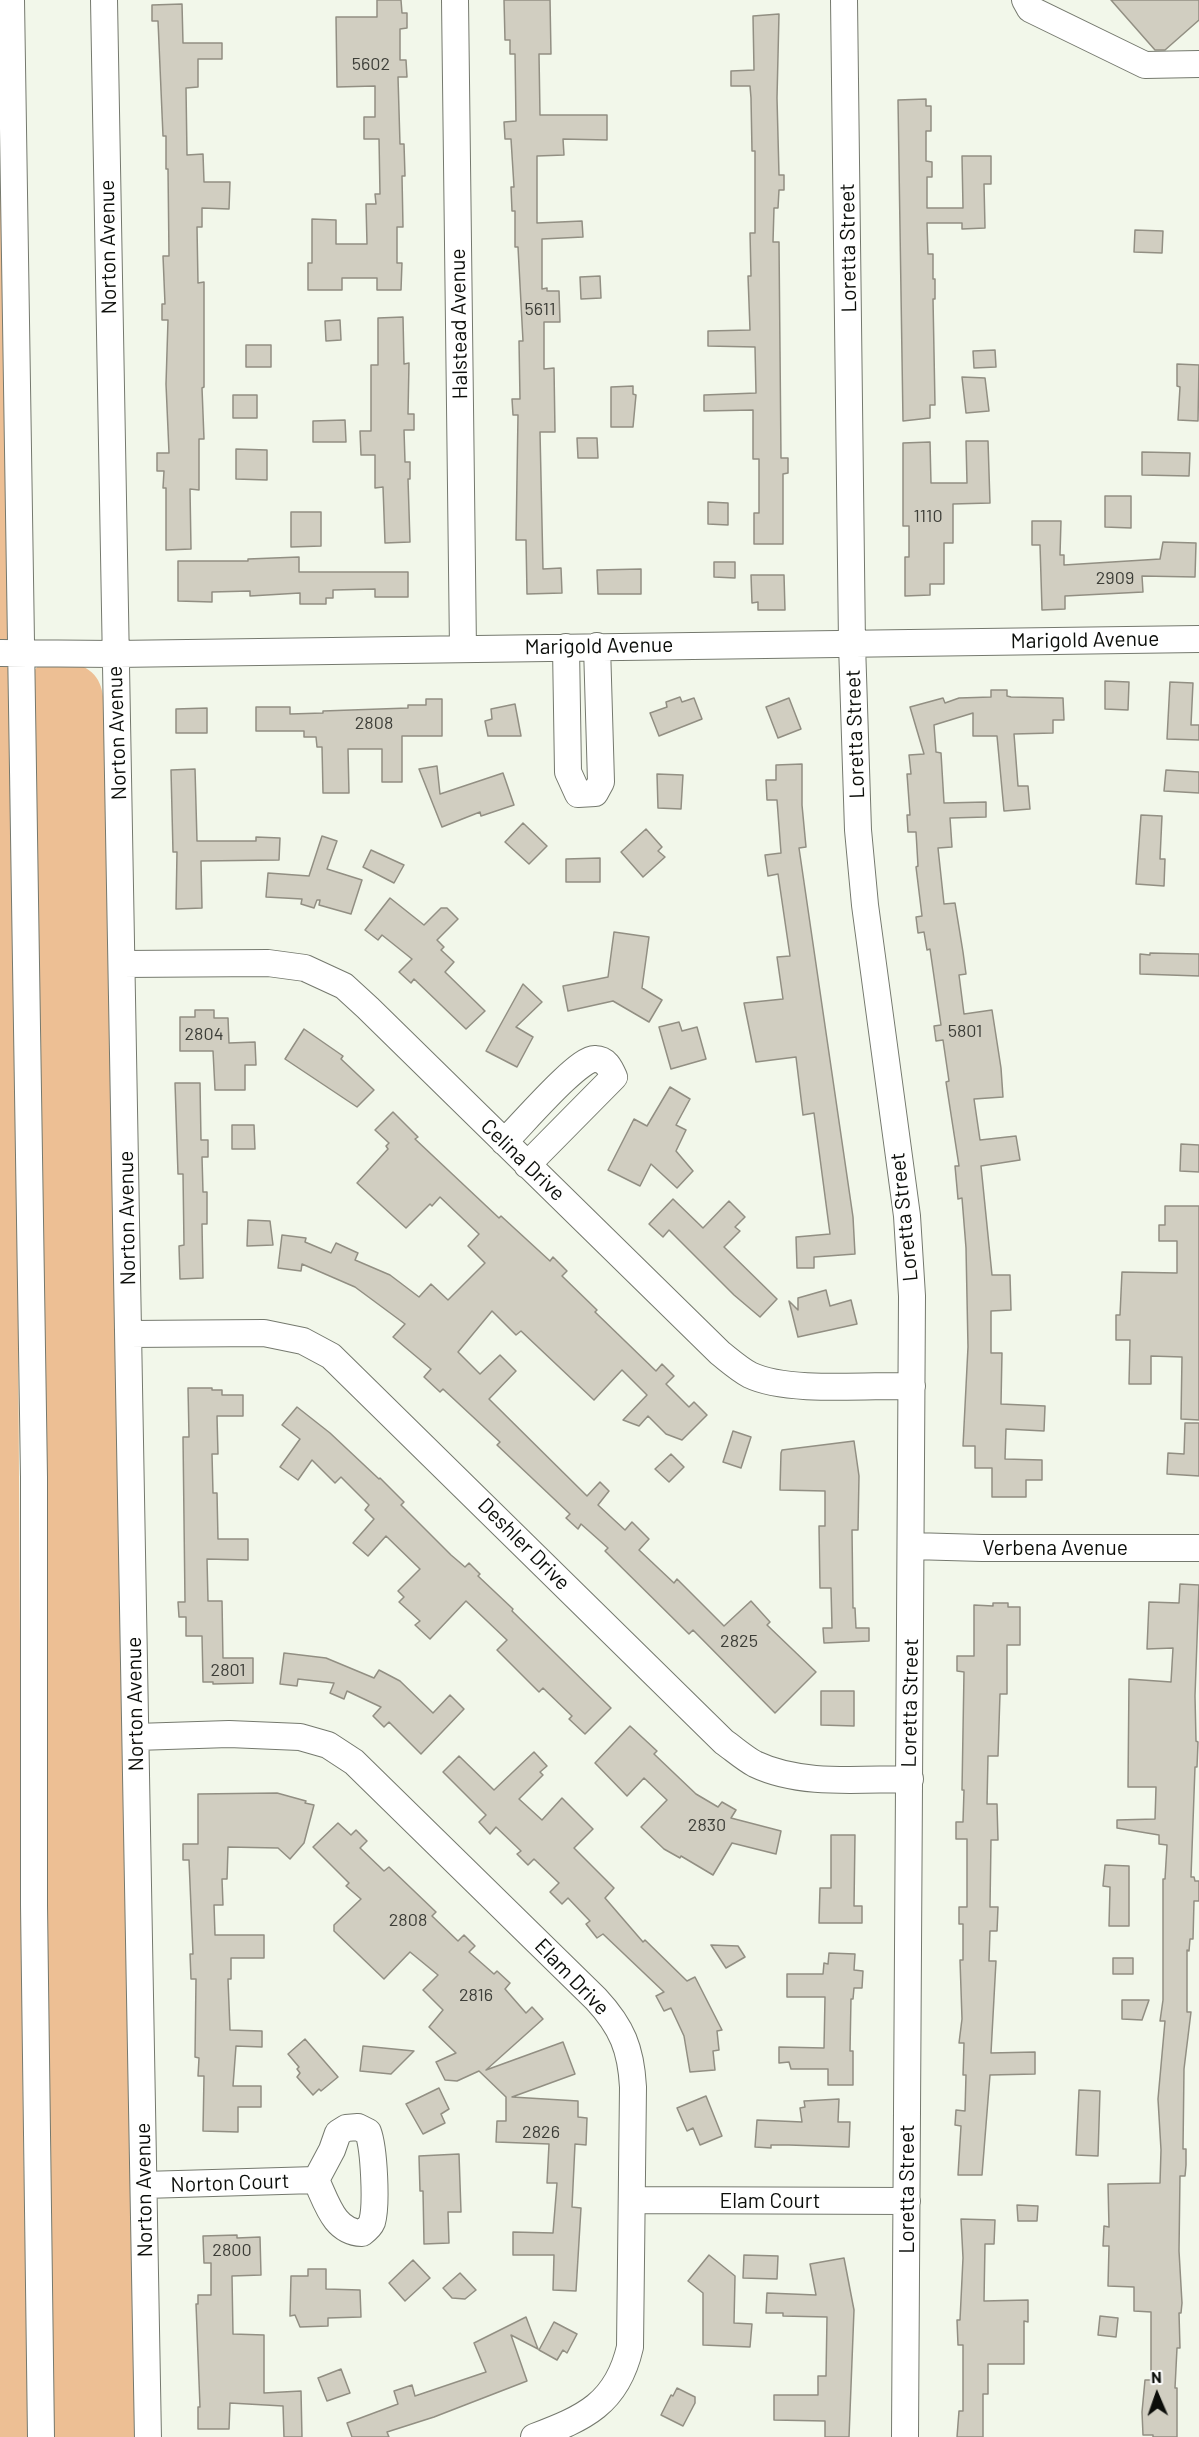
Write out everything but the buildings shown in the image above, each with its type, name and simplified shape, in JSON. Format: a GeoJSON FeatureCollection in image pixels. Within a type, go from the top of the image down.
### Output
{"type":"FeatureCollection","features":[{"type":"Feature","properties":{"kind":"street"},"geometry":{"type":"LineString","coordinates":[[11,0],[11,653],[34,1477],[34,1905],[41,2437]]}},
{"type":"Feature","properties":{"kind":"street","name":"Norton Avenue"},"geometry":{"type":"LineString","coordinates":[[104,0],[148,2437]]}},
{"type":"Feature","properties":{"kind":"street","name":"Halstead Avenue"},"geometry":{"type":"LineString","coordinates":[[455,0],[463,649]]}},
{"type":"Feature","properties":{"kind":"street","name":"Loretta Street"},"geometry":{"type":"LineString","coordinates":[[844,0],[852,644],[858,830],[865,905],[907,1216],[912,1296],[904,2437]]}},
{"type":"Feature","properties":{"kind":"street"},"geometry":{"type":"LineString","coordinates":[[1025,0],[1030,9],[1145,65],[1199,64]]}},
{"type":"Feature","properties":{"kind":"street","name":"Marigold Avenue"},"geometry":{"type":"LineString","coordinates":[[11,653],[115,654],[1199,639]]}},
{"type":"Feature","properties":{"kind":"street"},"geometry":{"type":"LineString","coordinates":[[566,647],[567,772],[578,794],[595,793],[601,782],[597,646]]}},
{"type":"Feature","properties":{"kind":"street","name":"Celina Drive"},"geometry":{"type":"LineString","coordinates":[[122,964],[268,963],[314,971],[344,986],[720,1353],[750,1375],[771,1382],[795,1385],[912,1386]]}},
{"type":"Feature","properties":{"kind":"street"},"geometry":{"type":"LineString","coordinates":[[504,1142],[573,1070],[588,1059],[604,1062],[614,1077],[527,1165]]}},
{"type":"Feature","properties":{"kind":"street","name":"Deshler Drive"},"geometry":{"type":"LineString","coordinates":[[129,1334],[264,1333],[303,1341],[331,1356],[724,1742],[752,1763],[778,1772],[806,1777],[910,1779]]}},
{"type":"Feature","properties":{"kind":"street","name":"Verbena Avenue"},"geometry":{"type":"LineString","coordinates":[[912,1546],[1199,1548]]}},
{"type":"Feature","properties":{"kind":"street","name":"Elam Drive"},"geometry":{"type":"LineString","coordinates":[[136,1737],[229,1734],[300,1737],[327,1745],[354,1762],[609,2013],[623,2035],[632,2063],[632,2330],[627,2363],[611,2392],[596,2408],[574,2421],[534,2437]]}},
{"type":"Feature","properties":{"kind":"street","name":"Norton Court"},"geometry":{"type":"LineString","coordinates":[[144,2185],[316,2180]]}},
{"type":"Feature","properties":{"kind":"street","name":"Elam Court"},"geometry":{"type":"LineString","coordinates":[[633,2200],[907,2201]]}},
{"type":"Feature","properties":{"kind":"shaded area"},"geometry":{"type":"Polygon","coordinates":[[[0,0],[15,643],[0,643],[0,0]]]}},
{"type":"Feature","properties":{"kind":"shaded area"},"geometry":{"type":"Polygon","coordinates":[[[0,662],[8,663],[14,675],[23,2118],[28,2437],[0,2437],[0,662]]]}},
{"type":"Feature","properties":{"kind":"shaded area"},"geometry":{"type":"Polygon","coordinates":[[[77,664],[92,672],[100,683],[105,714],[135,2437],[49,2437],[32,673],[38,666],[77,664]]]}}]}
